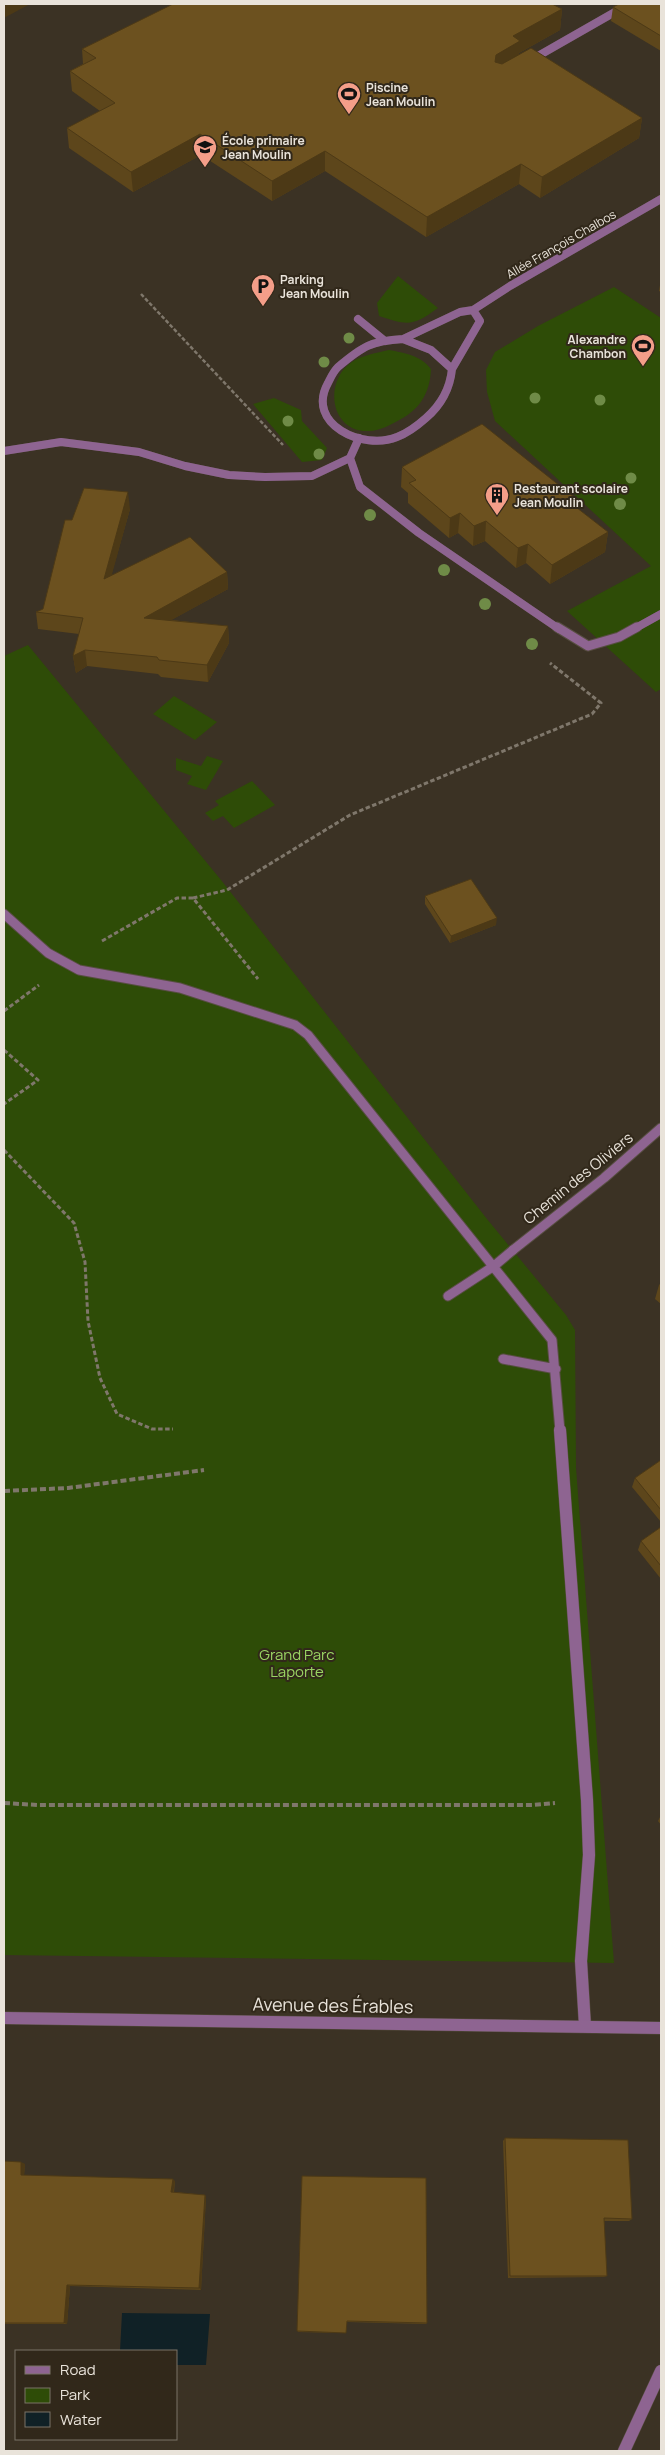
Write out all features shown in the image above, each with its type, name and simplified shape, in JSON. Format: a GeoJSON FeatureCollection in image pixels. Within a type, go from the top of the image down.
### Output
{"type":"FeatureCollection","features":[{"type":"Feature","properties":{"kind":"street"},"geometry":{"type":"LineString","coordinates":[[524,65],[625,4]]}},
{"type":"Feature","properties":{"kind":"street","name":"Allée François Chalbos"},"geometry":{"type":"LineString","coordinates":[[403,339],[460,312],[473,310],[510,286],[661,198]]}},
{"type":"Feature","properties":{"kind":"street"},"geometry":{"type":"LineString","coordinates":[[452,369],[442,356],[428,348],[403,339],[377,341],[354,354],[334,370],[322,394],[324,413],[339,431],[367,441],[396,438],[417,426],[435,410],[450,385],[452,369],[480,321],[473,310]]}},
{"type":"Feature","properties":{"kind":"street"},"geometry":{"type":"LineString","coordinates":[[358,319],[385,340]]}},
{"type":"Feature","properties":{"kind":"street"},"geometry":{"type":"LineString","coordinates":[[4,451],[61,442],[139,452],[185,466],[229,475],[265,477],[312,476],[350,458],[359,438]]}},
{"type":"Feature","properties":{"kind":"street"},"geometry":{"type":"LineString","coordinates":[[350,458],[360,487],[427,538],[565,633],[588,646],[618,637],[661,614]]}},
{"type":"Feature","properties":{"kind":"street"},"geometry":{"type":"LineString","coordinates":[[4,914],[32,940],[65,965],[79,970],[180,988],[295,1025],[308,1035],[552,1340],[556,1369],[589,1855],[581,1961],[585,2026]]}},
{"type":"Feature","properties":{"kind":"street","name":"Chemin des Oliviers"},"geometry":{"type":"LineString","coordinates":[[448,1296],[494,1266],[604,1178],[661,1128]]}},
{"type":"Feature","properties":{"kind":"street"},"geometry":{"type":"LineString","coordinates":[[503,1359],[556,1369]]}},
{"type":"Feature","properties":{"kind":"street","name":"Avenue des Érables"},"geometry":{"type":"LineString","coordinates":[[4,2018],[661,2028]]}},
{"type":"Feature","properties":{"kind":"street"},"geometry":{"type":"LineString","coordinates":[[624,2451],[661,2371]]}},
{"type":"Feature","properties":{"kind":"path"},"geometry":{"type":"LineString","coordinates":[[141,294],[312,476]]}},
{"type":"Feature","properties":{"kind":"path"},"geometry":{"type":"LineString","coordinates":[[79,970],[89,949],[177,898],[193,898],[227,890],[350,814],[592,714],[601,703]]}},
{"type":"Feature","properties":{"kind":"path"},"geometry":{"type":"LineString","coordinates":[[193,898],[259,980]]}},
{"type":"Feature","properties":{"kind":"path"},"geometry":{"type":"LineString","coordinates":[[4,1011],[65,965]]}},
{"type":"Feature","properties":{"kind":"path"},"geometry":{"type":"LineString","coordinates":[[4,1050],[38,1080],[4,1104]]}},
{"type":"Feature","properties":{"kind":"path"},"geometry":{"type":"LineString","coordinates":[[4,1150],[74,1222],[85,1262],[88,1321],[100,1378],[117,1414],[152,1429],[173,1429]]}},
{"type":"Feature","properties":{"kind":"path"},"geometry":{"type":"LineString","coordinates":[[4,1491],[68,1488],[204,1470]]}},
{"type":"Feature","properties":{"kind":"path"},"geometry":{"type":"LineString","coordinates":[[4,1803],[38,1805],[533,1805],[586,1800]]}},
{"type":"Feature","properties":{"kind":"green space"},"geometry":{"type":"Polygon","coordinates":[[[398,276],[438,308],[410,323],[397,322],[379,316],[377,303],[398,276]]]}},
{"type":"Feature","properties":{"kind":"green space"},"geometry":{"type":"Polygon","coordinates":[[[614,287],[661,318],[661,689],[656,692],[567,611],[651,566],[495,421],[487,392],[486,370],[495,352],[538,326],[614,287]]]}},
{"type":"Feature","properties":{"kind":"green space"},"geometry":{"type":"Polygon","coordinates":[[[389,350],[417,358],[427,364],[431,369],[429,385],[419,404],[408,415],[382,429],[369,431],[356,429],[346,424],[339,415],[334,393],[337,381],[352,362],[365,356],[389,350]]]}},
{"type":"Feature","properties":{"kind":"green space"},"geometry":{"type":"Polygon","coordinates":[[[274,398],[301,410],[302,421],[327,448],[322,460],[302,462],[253,404],[274,398]]]}},
{"type":"Feature","properties":{"kind":"green space","name":"Grand Parc Laporte"},"geometry":{"type":"Polygon","coordinates":[[[28,645],[221,880],[487,1219],[566,1315],[575,1330],[576,1468],[614,1963],[4,1955],[4,656],[28,645]]]}},
{"type":"Feature","properties":{"kind":"green space"},"geometry":{"type":"Polygon","coordinates":[[[174,696],[217,722],[195,740],[153,714],[174,696]]]}},
{"type":"Feature","properties":{"kind":"green space"},"geometry":{"type":"Polygon","coordinates":[[[207,756],[223,761],[206,790],[187,784],[192,776],[176,770],[176,758],[201,766],[207,756]]]}},
{"type":"Feature","properties":{"kind":"green space"},"geometry":{"type":"Polygon","coordinates":[[[252,781],[275,805],[234,828],[223,816],[213,821],[205,813],[219,805],[215,801],[252,781]]]}},
{"type":"Feature","properties":{"kind":"water"},"geometry":{"type":"Polygon","coordinates":[[[122,2313],[210,2314],[206,2365],[178,2365],[178,2350],[120,2350],[122,2313]]]}},
{"type":"Feature","properties":{"kind":"building"},"geometry":{"type":"Polygon","coordinates":[[[173,4],[552,4],[562,9],[513,36],[520,41],[496,55],[495,62],[502,64],[531,48],[642,118],[542,177],[521,164],[427,217],[325,151],[272,181],[200,134],[131,172],[67,128],[115,103],[70,71],[96,58],[82,49],[173,4]]]}},
{"type":"Feature","properties":{"kind":"building"},"geometry":{"type":"Polygon","coordinates":[[[619,4],[661,4],[661,36],[613,7],[619,4]]]}},
{"type":"Feature","properties":{"kind":"building","name":"Restaurant scolaire Jean Moulin"},"geometry":{"type":"Polygon","coordinates":[[[482,424],[579,501],[572,504],[608,532],[552,565],[528,544],[518,548],[486,521],[474,526],[460,513],[450,518],[409,483],[416,480],[402,467],[482,424]]]}},
{"type":"Feature","properties":{"kind":"building"},"geometry":{"type":"Polygon","coordinates":[[[84,488],[128,492],[104,579],[190,537],[227,572],[144,618],[228,626],[207,665],[159,660],[157,657],[85,650],[73,656],[83,618],[36,612],[43,609],[65,520],[72,520],[84,488]]]}},
{"type":"Feature","properties":{"kind":"building"},"geometry":{"type":"Polygon","coordinates":[[[471,879],[497,918],[451,936],[425,896],[471,879]]]}},
{"type":"Feature","properties":{"kind":"building"},"geometry":{"type":"Polygon","coordinates":[[[661,1460],[661,1510],[635,1478],[661,1460]]]}},
{"type":"Feature","properties":{"kind":"building"},"geometry":{"type":"Polygon","coordinates":[[[661,1527],[661,1566],[641,1541],[661,1527]]]}},
{"type":"Feature","properties":{"kind":"building"},"geometry":{"type":"Polygon","coordinates":[[[505,2138],[628,2140],[632,2219],[604,2218],[607,2276],[510,2276],[505,2138]]]}},
{"type":"Feature","properties":{"kind":"building"},"geometry":{"type":"Polygon","coordinates":[[[4,2161],[21,2162],[21,2175],[173,2179],[171,2192],[205,2195],[199,2288],[67,2285],[64,2323],[4,2323],[4,2161]]]}},
{"type":"Feature","properties":{"kind":"building"},"geometry":{"type":"Polygon","coordinates":[[[302,2176],[426,2178],[427,2323],[347,2321],[346,2333],[297,2331],[302,2176]]]}},
{"type":"Feature","properties":{"kind":"place","name":"Piscine Jean Moulin"},"geometry":{"type":"Point","coordinates":[349,115]}},
{"type":"Feature","properties":{"kind":"place","name":"École primaire Jean Moulin"},"geometry":{"type":"Point","coordinates":[205,168]}},
{"type":"Feature","properties":{"kind":"place","name":"Parking Jean Moulin"},"geometry":{"type":"Point","coordinates":[263,307]}},
{"type":"Feature","properties":{"kind":"place","name":"Alexandre Chambon"},"geometry":{"type":"Point","coordinates":[643,367]}},
{"type":"Feature","properties":{"kind":"place","name":"Restaurant scolaire Jean Moulin"},"geometry":{"type":"Point","coordinates":[497,516]}}]}
